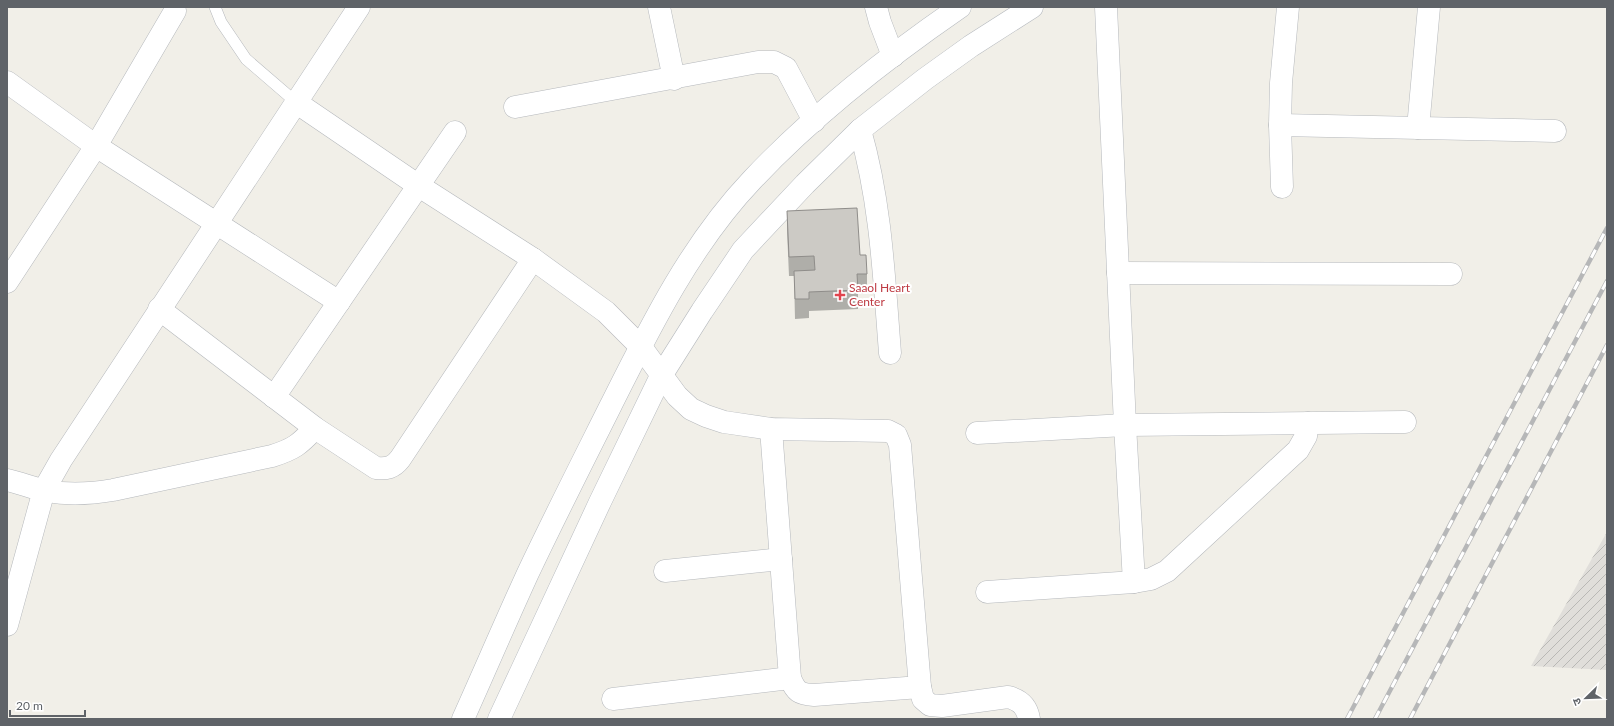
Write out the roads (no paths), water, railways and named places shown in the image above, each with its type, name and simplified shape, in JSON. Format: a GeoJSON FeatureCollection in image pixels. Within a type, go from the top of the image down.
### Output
{"type":"FeatureCollection","features":[{"type":"Feature","properties":{"kind":"street"},"geometry":{"type":"LineString","coordinates":[[7,625],[44,490],[61,460],[359,7]]}},
{"type":"Feature","properties":{"kind":"street"},"geometry":{"type":"LineString","coordinates":[[659,7],[674,79]]}},
{"type":"Feature","properties":{"kind":"street"},"geometry":{"type":"LineString","coordinates":[[876,7],[893,56]]}},
{"type":"Feature","properties":{"kind":"street"},"geometry":{"type":"LineString","coordinates":[[463,719],[528,573],[598,431],[641,347],[689,261],[716,223],[751,181],[794,138],[859,81],[960,7]]}},
{"type":"Feature","properties":{"kind":"street"},"geometry":{"type":"LineString","coordinates":[[499,719],[600,502],[662,376],[702,311],[743,250],[805,184],[860,130],[925,79],[971,46],[1032,7]]}},
{"type":"Feature","properties":{"kind":"street"},"geometry":{"type":"LineString","coordinates":[[1106,7],[1125,425],[1134,582]]}},
{"type":"Feature","properties":{"kind":"street"},"geometry":{"type":"LineString","coordinates":[[1282,187],[1280,125],[1281,84],[1288,7]]}},
{"type":"Feature","properties":{"kind":"street"},"geometry":{"type":"LineString","coordinates":[[1418,128],[1429,7]]}},
{"type":"Feature","properties":{"kind":"street"},"geometry":{"type":"LineString","coordinates":[[8,280],[96,146],[175,11]]}},
{"type":"Feature","properties":{"kind":"street"},"geometry":{"type":"LineString","coordinates":[[516,107],[674,79],[758,62],[774,62],[786,68],[814,121]]}},
{"type":"Feature","properties":{"kind":"street"},"geometry":{"type":"LineString","coordinates":[[7,82],[96,146],[339,302]]}},
{"type":"Feature","properties":{"kind":"street"},"geometry":{"type":"LineString","coordinates":[[297,103],[419,186],[533,259],[606,312],[641,347],[677,396],[691,409],[724,422],[771,429],[888,431],[896,435],[900,445],[920,688],[924,699],[930,705],[942,706],[1008,697],[1018,700],[1024,706],[1029,719]]}},
{"type":"Feature","properties":{"kind":"street"},"geometry":{"type":"LineString","coordinates":[[1280,125],[1555,131]]}},
{"type":"Feature","properties":{"kind":"street"},"geometry":{"type":"LineString","coordinates":[[860,130],[869,161],[880,226],[890,352]]}},
{"type":"Feature","properties":{"kind":"street"},"geometry":{"type":"LineString","coordinates":[[274,397],[455,132]]}},
{"type":"Feature","properties":{"kind":"street"},"geometry":{"type":"LineString","coordinates":[[159,309],[315,428],[376,468],[385,468],[394,466],[400,459],[533,259]]}},
{"type":"Feature","properties":{"kind":"street"},"geometry":{"type":"LineString","coordinates":[[1118,273],[1451,274]]}},
{"type":"Feature","properties":{"kind":"street"},"geometry":{"type":"LineString","coordinates":[[977,432],[1125,425],[1405,422]]}},
{"type":"Feature","properties":{"kind":"street"},"geometry":{"type":"LineString","coordinates":[[987,592],[1134,582],[1151,579],[1167,571],[1298,450],[1306,436],[1308,423]]}},
{"type":"Feature","properties":{"kind":"street"},"geometry":{"type":"LineString","coordinates":[[7,480],[44,490],[71,494],[90,494],[272,456],[288,451],[300,444],[315,428]]}},
{"type":"Feature","properties":{"kind":"street"},"geometry":{"type":"LineString","coordinates":[[771,429],[790,678],[794,688],[801,694],[814,696],[920,688]]}},
{"type":"Feature","properties":{"kind":"street"},"geometry":{"type":"LineString","coordinates":[[665,571],[781,559]]}},
{"type":"Feature","properties":{"kind":"street"},"geometry":{"type":"LineString","coordinates":[[613,699],[790,678]]}},
{"type":"Feature","properties":{"kind":"lane"},"geometry":{"type":"LineString","coordinates":[[215,7],[221,22],[246,59],[297,103]]}},
{"type":"Feature","properties":{"kind":"railway"},"geometry":{"type":"LineString","coordinates":[[1347,719],[1607,228]]}},
{"type":"Feature","properties":{"kind":"railway"},"geometry":{"type":"LineString","coordinates":[[1375,719],[1607,281]]}},
{"type":"Feature","properties":{"kind":"railway"},"geometry":{"type":"LineString","coordinates":[[1410,719],[1607,345]]}},
{"type":"Feature","properties":{"kind":"place","name":"Saaol Heart Center"},"geometry":{"type":"Point","coordinates":[840,295]}}]}
